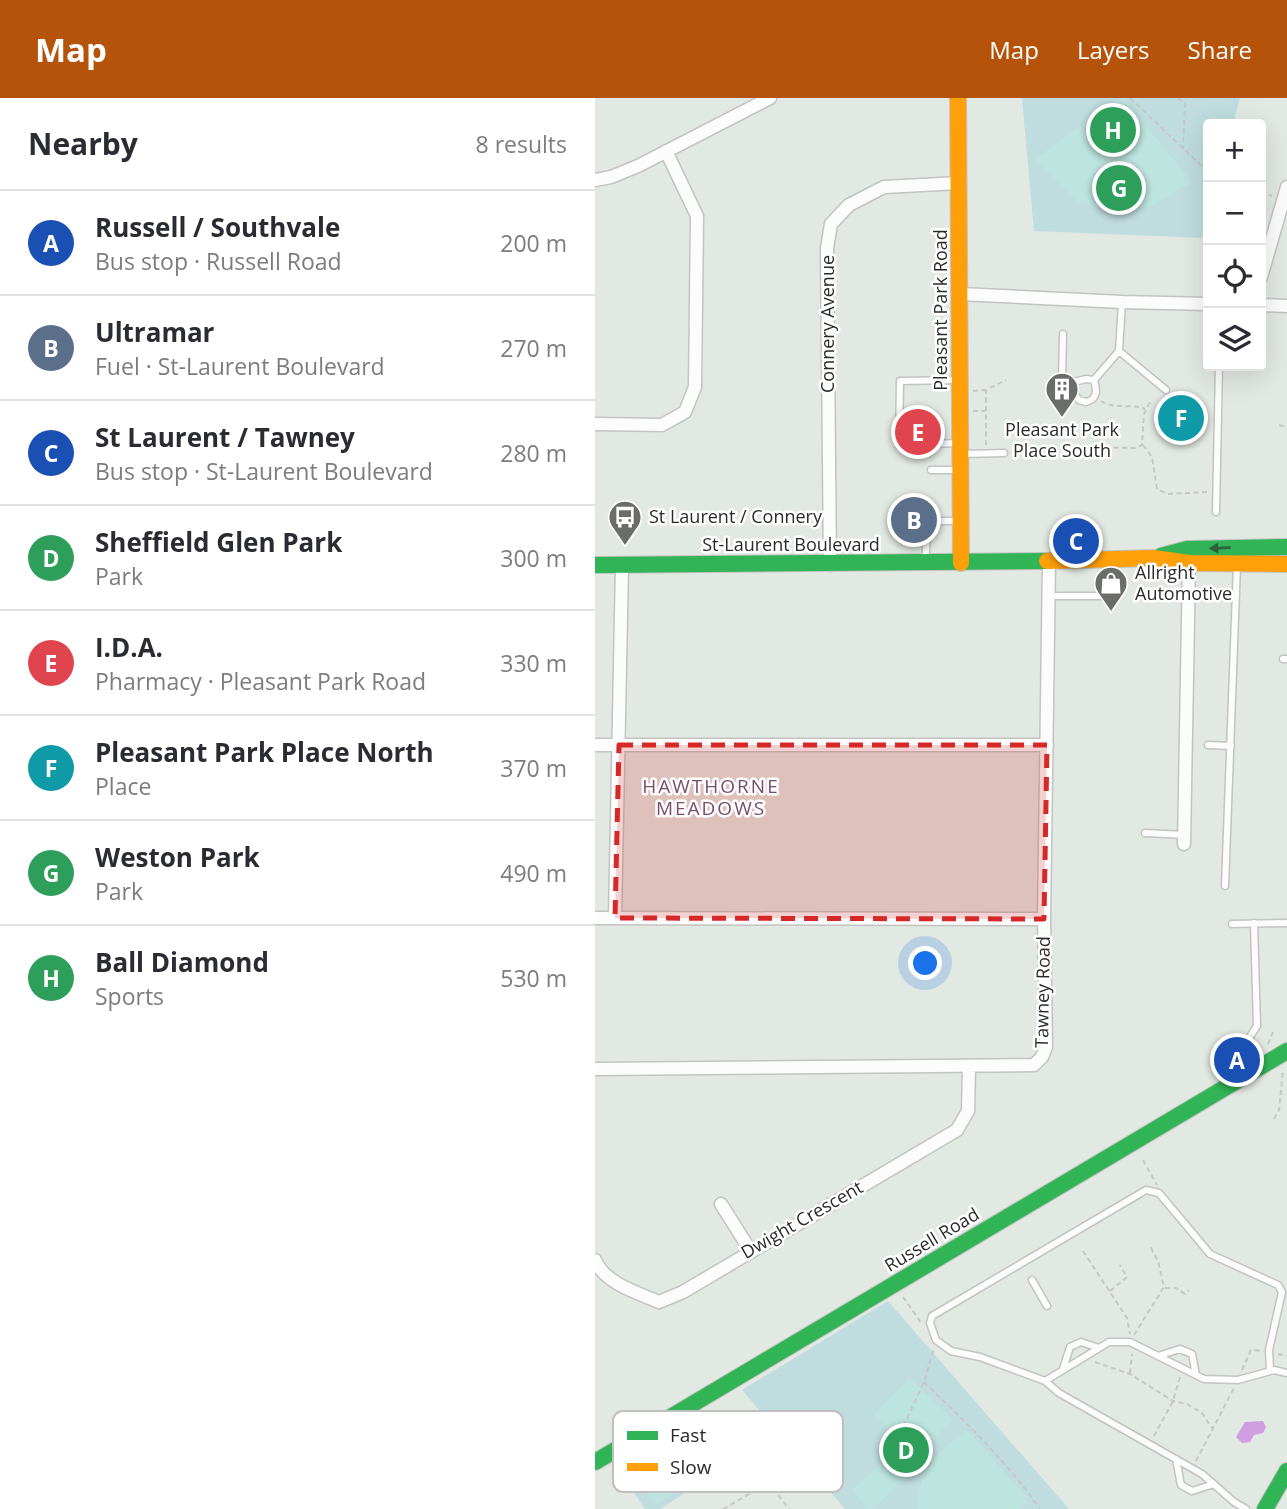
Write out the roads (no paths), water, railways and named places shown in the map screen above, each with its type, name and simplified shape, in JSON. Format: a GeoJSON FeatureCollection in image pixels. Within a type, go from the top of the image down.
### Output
{"type":"FeatureCollection","features":[{"type":"Feature","properties":{"kind":"street","name":"Pleasant Park Road"},"geometry":{"type":"LineString","coordinates":[[958,98],[961,564]]}},
{"type":"Feature","properties":{"kind":"street"},"geometry":{"type":"LineString","coordinates":[[595,180],[629,170],[765,99]]}},
{"type":"Feature","properties":{"kind":"street"},"geometry":{"type":"LineString","coordinates":[[595,425],[662,425],[685,412],[695,387],[697,216],[666,151]]}},
{"type":"Feature","properties":{"kind":"street","name":"Connery Avenue"},"geometry":{"type":"LineString","coordinates":[[830,565],[827,248],[831,224],[849,205],[884,187],[959,184]]}},
{"type":"Feature","properties":{"kind":"street"},"geometry":{"type":"LineString","coordinates":[[1266,260],[1287,187]]}},
{"type":"Feature","properties":{"kind":"street"},"geometry":{"type":"LineString","coordinates":[[960,294],[1203,304]]}},
{"type":"Feature","properties":{"kind":"street"},"geometry":{"type":"LineString","coordinates":[[1266,305],[1287,306]]}},
{"type":"Feature","properties":{"kind":"street","name":"St-Laurent Boulevard"},"geometry":{"type":"LineString","coordinates":[[1154,558],[1187,549],[1287,547]]}},
{"type":"Feature","properties":{"kind":"street","name":"St-Laurent Boulevard"},"geometry":{"type":"LineString","coordinates":[[595,565],[961,564],[1154,558],[1189,563],[1287,564]]}},
{"type":"Feature","properties":{"kind":"street","name":"Tawney Road"},"geometry":{"type":"LineString","coordinates":[[595,1069],[969,1068],[1034,1065],[1042,1057],[1046,1047],[1044,919],[1049,561]]}},
{"type":"Feature","properties":{"kind":"street"},"geometry":{"type":"LineString","coordinates":[[1185,839],[1189,563]]}},
{"type":"Feature","properties":{"kind":"street"},"geometry":{"type":"LineString","coordinates":[[615,918],[622,565]]}},
{"type":"Feature","properties":{"kind":"street"},"geometry":{"type":"LineString","coordinates":[[595,745],[1047,745]]}},
{"type":"Feature","properties":{"kind":"street"},"geometry":{"type":"LineString","coordinates":[[595,918],[1044,919]]}},
{"type":"Feature","properties":{"kind":"street","name":"Russell Road"},"geometry":{"type":"LineString","coordinates":[[681,1411],[1287,1051]]}},
{"type":"Feature","properties":{"kind":"street","name":"Dwight Crescent"},"geometry":{"type":"LineString","coordinates":[[595,1260],[614,1282],[659,1303],[683,1292],[957,1130],[968,1111],[969,1068]]}},
{"type":"Feature","properties":{"kind":"street"},"geometry":{"type":"LineString","coordinates":[[721,1204],[750,1250]]}},
{"type":"Feature","properties":{"kind":"street","name":"Russell Road"},"geometry":{"type":"LineString","coordinates":[[595,1462],[613,1451]]}},
{"type":"Feature","properties":{"kind":"street"},"geometry":{"type":"LineString","coordinates":[[1265,1509],[1287,1471]]}},
{"type":"Feature","properties":{"kind":"lane"},"geometry":{"type":"LineString","coordinates":[[1063,334],[1062,378],[1074,382],[1094,380],[1119,351],[1122,302]]}},
{"type":"Feature","properties":{"kind":"lane"},"geometry":{"type":"LineString","coordinates":[[1119,351],[1166,390]]}},
{"type":"Feature","properties":{"kind":"lane"},"geometry":{"type":"LineString","coordinates":[[1216,512],[1219,371]]}},
{"type":"Feature","properties":{"kind":"lane"},"geometry":{"type":"LineString","coordinates":[[961,380],[900,381],[899,445],[961,455],[1005,453]]}},
{"type":"Feature","properties":{"kind":"lane"},"geometry":{"type":"LineString","coordinates":[[1074,382],[1074,394],[1079,400],[1086,402],[1096,396],[1094,380]]}},
{"type":"Feature","properties":{"kind":"lane"},"geometry":{"type":"LineString","coordinates":[[931,470],[961,455]]}},
{"type":"Feature","properties":{"kind":"lane"},"geometry":{"type":"LineString","coordinates":[[925,564],[927,536],[940,522],[961,520]]}},
{"type":"Feature","properties":{"kind":"lane"},"geometry":{"type":"LineString","coordinates":[[1048,596],[1115,596],[1115,559]]}},
{"type":"Feature","properties":{"kind":"lane"},"geometry":{"type":"LineString","coordinates":[[1226,886],[1237,564]]}},
{"type":"Feature","properties":{"kind":"lane"},"geometry":{"type":"LineString","coordinates":[[1208,745],[1231,746]]}},
{"type":"Feature","properties":{"kind":"lane"},"geometry":{"type":"LineString","coordinates":[[1146,833],[1185,839]]}},
{"type":"Feature","properties":{"kind":"lane"},"geometry":{"type":"LineString","coordinates":[[1254,923],[1258,1026],[1249,1038],[1262,1065]]}},
{"type":"Feature","properties":{"kind":"lane"},"geometry":{"type":"LineString","coordinates":[[1232,924],[1287,923]]}},
{"type":"Feature","properties":{"kind":"lane"},"geometry":{"type":"LineString","coordinates":[[1246,1509],[1192,1468],[1059,1393],[1045,1381],[980,1357],[951,1351],[936,1340],[930,1323],[933,1316],[1146,1190],[1159,1193],[1210,1254],[1278,1285],[1282,1292],[1269,1352],[1270,1371]]}},
{"type":"Feature","properties":{"kind":"lane"},"geometry":{"type":"LineString","coordinates":[[1032,1279],[1047,1306]]}},
{"type":"Feature","properties":{"kind":"lane"},"geometry":{"type":"LineString","coordinates":[[1277,1313],[1287,1316]]}},
{"type":"Feature","properties":{"kind":"lane"},"geometry":{"type":"LineString","coordinates":[[1063,1370],[1070,1347],[1081,1342],[1099,1348]]}},
{"type":"Feature","properties":{"kind":"lane"},"geometry":{"type":"LineString","coordinates":[[1045,1381],[1109,1342],[1131,1343],[1204,1378],[1238,1380],[1270,1371],[1287,1373]]}},
{"type":"Feature","properties":{"kind":"lane"},"geometry":{"type":"LineString","coordinates":[[1157,1357],[1180,1349],[1192,1354],[1196,1375]]}},
{"type":"Feature","properties":{"kind":"lane"},"geometry":{"type":"LineString","coordinates":[[1176,1459],[1181,1485],[1192,1491],[1214,1484]]}},
{"type":"Feature","properties":{"kind":"place","name":"Ball Diamond"},"geometry":{"type":"Point","coordinates":[1113,130]}},
{"type":"Feature","properties":{"kind":"place","name":"Weston Park"},"geometry":{"type":"Point","coordinates":[1119,188]}},
{"type":"Feature","properties":{"kind":"place","name":"Pleasant Park Place North"},"geometry":{"type":"Point","coordinates":[1181,418]}},
{"type":"Feature","properties":{"kind":"place","name":"Pleasant Park Place South"},"geometry":{"type":"Point","coordinates":[1062,419]}},
{"type":"Feature","properties":{"kind":"place","name":"I.D.A."},"geometry":{"type":"Point","coordinates":[918,432]}},
{"type":"Feature","properties":{"kind":"place","name":"Ultramar"},"geometry":{"type":"Point","coordinates":[914,520]}},
{"type":"Feature","properties":{"kind":"place","name":"St Laurent / Tawney"},"geometry":{"type":"Point","coordinates":[1076,541]}},
{"type":"Feature","properties":{"kind":"place","name":"St Laurent / Connery"},"geometry":{"type":"Point","coordinates":[625,547]}},
{"type":"Feature","properties":{"kind":"place","name":"Allright Automotive"},"geometry":{"type":"Point","coordinates":[1111,613]}},
{"type":"Feature","properties":{"kind":"place","name":"Russell / Southvale"},"geometry":{"type":"Point","coordinates":[1237,1060]}},
{"type":"Feature","properties":{"kind":"place","name":"Sheffield Glen Park"},"geometry":{"type":"Point","coordinates":[906,1450]}},
{"type":"Feature","properties":{"kind":"district","name":"HAWTHORNE MEADOWS"},"geometry":{"type":"Point","coordinates":[711,797]}}]}
